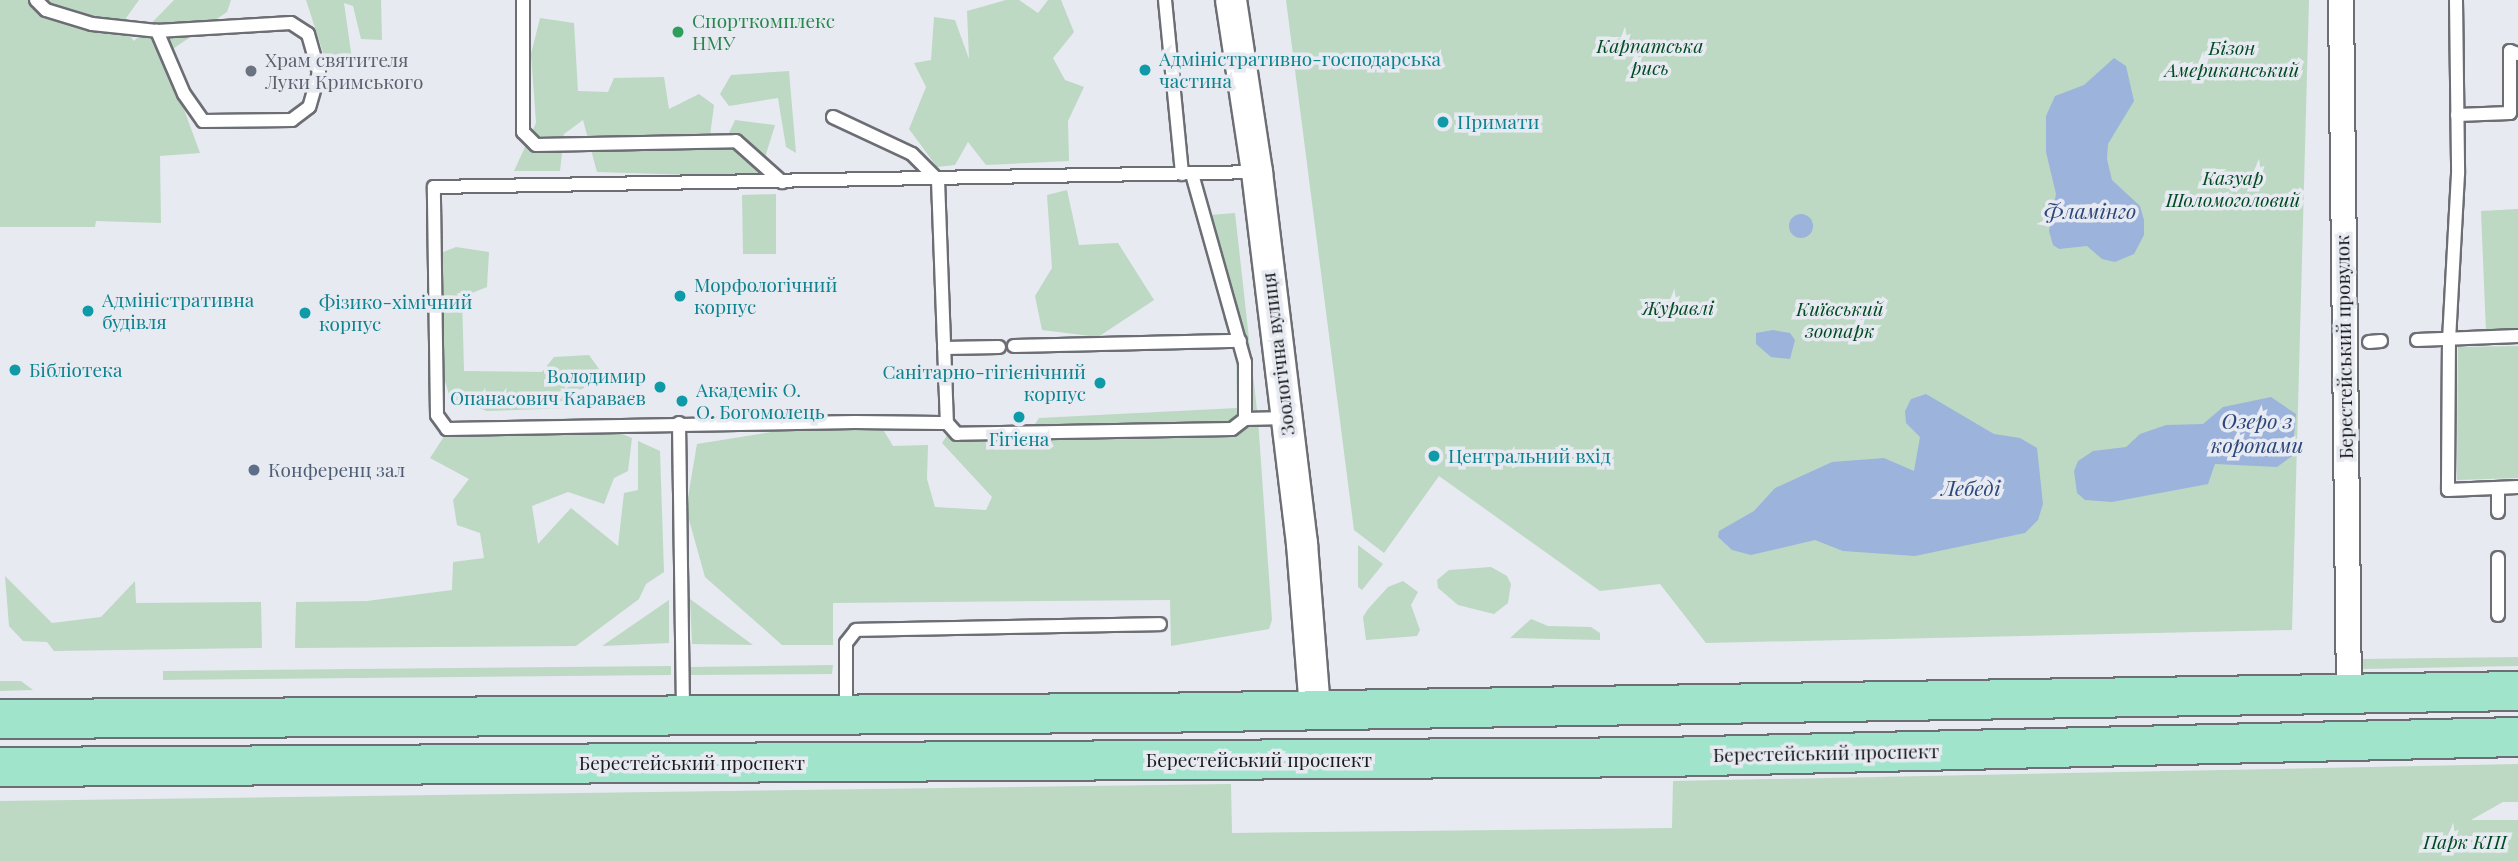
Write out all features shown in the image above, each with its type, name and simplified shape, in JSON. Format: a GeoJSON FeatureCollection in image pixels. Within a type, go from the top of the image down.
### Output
{"type":"FeatureCollection","features":[{"type":"Feature","properties":{"kind":"main road"},"geometry":{"type":"LineString","coordinates":[[0,719],[683,712],[1315,710],[2518,691]]}},
{"type":"Feature","properties":{"kind":"main road","name":"Берестейський проспект"},"geometry":{"type":"LineString","coordinates":[[0,768],[1649,757],[2518,737]]}},
{"type":"Feature","properties":{"kind":"street","name":"Зоологічна вулиця"},"geometry":{"type":"LineString","coordinates":[[1231,0],[1257,172],[1302,544],[1315,710]]}},
{"type":"Feature","properties":{"kind":"street","name":"Берестейський провулок"},"geometry":{"type":"LineString","coordinates":[[2341,0],[2349,694]]}},
{"type":"Feature","properties":{"kind":"lane"},"geometry":{"type":"LineString","coordinates":[[36,0],[46,10],[92,24],[157,31],[291,23],[308,34],[319,73],[309,107],[292,120],[203,121],[184,94],[157,31]]}},
{"type":"Feature","properties":{"kind":"lane"},"geometry":{"type":"LineString","coordinates":[[523,0],[523,132],[536,145],[736,141],[782,182]]}},
{"type":"Feature","properties":{"kind":"lane"},"geometry":{"type":"LineString","coordinates":[[1165,0],[1187,174],[1245,362],[1245,419]]}},
{"type":"Feature","properties":{"kind":"lane"},"geometry":{"type":"LineString","coordinates":[[2456,0],[2457,115],[2449,339],[2448,489],[2518,487]]}},
{"type":"Feature","properties":{"kind":"lane"},"geometry":{"type":"LineString","coordinates":[[2457,115],[2510,113],[2510,51],[2518,54]]}},
{"type":"Feature","properties":{"kind":"lane"},"geometry":{"type":"LineString","coordinates":[[834,117],[912,154],[938,180],[947,423],[957,434],[1232,429],[1245,419],[1286,418]]}},
{"type":"Feature","properties":{"kind":"lane"},"geometry":{"type":"LineString","coordinates":[[947,423],[679,423],[447,429],[437,415],[434,187],[938,180],[1257,172]]}},
{"type":"Feature","properties":{"kind":"lane"},"geometry":{"type":"LineString","coordinates":[[2417,340],[2518,336]]}},
{"type":"Feature","properties":{"kind":"lane"},"geometry":{"type":"LineString","coordinates":[[1014,346],[1240,341]]}},
{"type":"Feature","properties":{"kind":"lane"},"geometry":{"type":"LineString","coordinates":[[944,348],[999,347]]}},
{"type":"Feature","properties":{"kind":"lane"},"geometry":{"type":"LineString","coordinates":[[679,423],[683,712]]}},
{"type":"Feature","properties":{"kind":"lane"},"geometry":{"type":"LineString","coordinates":[[2498,488],[2498,512]]}},
{"type":"Feature","properties":{"kind":"lane"},"geometry":{"type":"LineString","coordinates":[[2498,558],[2498,615]]}},
{"type":"Feature","properties":{"kind":"lane"},"geometry":{"type":"LineString","coordinates":[[846,712],[846,643],[856,630],[1160,624]]}},
{"type":"Feature","properties":{"kind":"green space"},"geometry":{"type":"Polygon","coordinates":[[[0,0],[139,0],[121,25],[134,41],[174,0],[231,0],[227,12],[164,55],[200,153],[160,156],[161,223],[96,221],[95,227],[0,227],[0,0]]]}},
{"type":"Feature","properties":{"kind":"green space"},"geometry":{"type":"Polygon","coordinates":[[[306,0],[381,0],[382,40],[361,39],[353,6],[344,3],[353,66],[328,68],[306,0]]]}},
{"type":"Feature","properties":{"kind":"green space"},"geometry":{"type":"Polygon","coordinates":[[[1006,0],[1019,0],[1038,13],[1048,0],[1061,0],[1074,32],[1053,58],[1065,80],[1084,87],[1068,121],[1069,161],[986,165],[968,142],[955,165],[937,167],[909,129],[926,87],[914,63],[931,60],[934,17],[955,20],[969,59],[967,11],[1006,0]]]}},
{"type":"Feature","properties":{"kind":"green space","name":"Київський зоопарк"},"geometry":{"type":"Polygon","coordinates":[[[1286,0],[2309,0],[2292,630],[1706,643],[1660,584],[1600,591],[1439,476],[1384,553],[1354,530],[1286,0]]]}},
{"type":"Feature","properties":{"kind":"green space"},"geometry":{"type":"Polygon","coordinates":[[[540,18],[574,23],[578,91],[608,92],[614,78],[664,77],[669,109],[699,94],[714,105],[710,136],[728,135],[735,120],[775,125],[759,177],[597,172],[583,120],[564,134],[560,171],[514,171],[536,123],[531,54],[540,18]]]}},
{"type":"Feature","properties":{"kind":"green space"},"geometry":{"type":"Polygon","coordinates":[[[789,71],[796,153],[786,147],[778,98],[729,106],[720,94],[731,75],[789,71]]]}},
{"type":"Feature","properties":{"kind":"green space"},"geometry":{"type":"Polygon","coordinates":[[[1067,190],[1079,245],[1118,243],[1154,300],[1098,337],[1042,330],[1035,296],[1052,268],[1047,195],[1067,190]]]}},
{"type":"Feature","properties":{"kind":"green space"},"geometry":{"type":"Polygon","coordinates":[[[776,194],[776,254],[743,254],[742,195],[776,194]]]}},
{"type":"Feature","properties":{"kind":"green space"},"geometry":{"type":"Polygon","coordinates":[[[2518,209],[2518,330],[2486,332],[2481,211],[2518,209]]]}},
{"type":"Feature","properties":{"kind":"green space"},"geometry":{"type":"Polygon","coordinates":[[[1235,213],[1258,419],[1272,620],[1269,629],[1171,646],[1170,600],[833,603],[833,645],[782,645],[705,577],[686,509],[697,444],[790,429],[881,426],[893,446],[928,445],[927,479],[935,507],[986,510],[992,497],[942,443],[954,425],[999,426],[1006,448],[1021,445],[1039,418],[1237,408],[1236,352],[1223,318],[1233,306],[1210,215],[1235,213]]]}},
{"type":"Feature","properties":{"kind":"green space"},"geometry":{"type":"Polygon","coordinates":[[[456,247],[489,252],[487,287],[462,297],[464,371],[542,372],[554,357],[589,355],[607,380],[570,393],[569,408],[487,411],[450,398],[440,364],[438,254],[456,247]]]}},
{"type":"Feature","properties":{"kind":"green space"},"geometry":{"type":"Polygon","coordinates":[[[2518,346],[2518,478],[2457,480],[2458,347],[2518,346]]]}},
{"type":"Feature","properties":{"kind":"green space"},"geometry":{"type":"Polygon","coordinates":[[[584,418],[632,438],[628,471],[614,478],[604,504],[568,492],[532,506],[538,544],[571,508],[618,546],[624,493],[638,490],[638,441],[660,451],[664,572],[646,584],[639,599],[576,646],[295,648],[296,602],[367,601],[452,590],[453,562],[484,558],[480,533],[457,525],[453,500],[469,479],[430,458],[445,435],[508,435],[519,420],[584,418]]]}},
{"type":"Feature","properties":{"kind":"green space"},"geometry":{"type":"Polygon","coordinates":[[[1358,545],[1383,564],[1362,590],[1358,587],[1358,545]]]}},
{"type":"Feature","properties":{"kind":"green space"},"geometry":{"type":"Polygon","coordinates":[[[1491,567],[1507,576],[1511,584],[1508,603],[1494,614],[1458,605],[1438,588],[1437,580],[1449,570],[1491,567]]]}},
{"type":"Feature","properties":{"kind":"green space"},"geometry":{"type":"Polygon","coordinates":[[[5,576],[52,623],[101,617],[135,581],[136,603],[261,602],[262,648],[54,651],[47,642],[23,641],[9,626],[5,576]]]}},
{"type":"Feature","properties":{"kind":"green space"},"geometry":{"type":"Polygon","coordinates":[[[1403,581],[1418,592],[1411,605],[1420,630],[1417,636],[1366,640],[1363,617],[1368,609],[1388,587],[1403,581]]]}},
{"type":"Feature","properties":{"kind":"green space"},"geometry":{"type":"Polygon","coordinates":[[[690,599],[753,645],[692,644],[690,599]]]}},
{"type":"Feature","properties":{"kind":"green space"},"geometry":{"type":"Polygon","coordinates":[[[669,600],[669,643],[602,646],[669,600]]]}},
{"type":"Feature","properties":{"kind":"green space"},"geometry":{"type":"Polygon","coordinates":[[[1531,619],[1548,626],[1591,627],[1600,633],[1600,640],[1510,638],[1531,619]]]}},
{"type":"Feature","properties":{"kind":"green space"},"geometry":{"type":"Polygon","coordinates":[[[2518,657],[2518,666],[2362,669],[2362,659],[2518,657]]]}},
{"type":"Feature","properties":{"kind":"green space"},"geometry":{"type":"Polygon","coordinates":[[[833,665],[832,674],[689,675],[689,667],[833,665]]]}},
{"type":"Feature","properties":{"kind":"green space"},"geometry":{"type":"Polygon","coordinates":[[[671,666],[671,675],[163,680],[163,671],[671,666]]]}},
{"type":"Feature","properties":{"kind":"green space"},"geometry":{"type":"Polygon","coordinates":[[[0,681],[21,681],[33,690],[0,691],[0,681]]]}},
{"type":"Feature","properties":{"kind":"green space","name":"Парк КПІ"},"geometry":{"type":"Polygon","coordinates":[[[2518,764],[2518,802],[2503,802],[2471,820],[2518,820],[2518,861],[0,861],[0,801],[1231,784],[1232,833],[1672,828],[1673,781],[2518,764]]]}},
{"type":"Feature","properties":{"kind":"water","name":"Фламінго"},"geometry":{"type":"Polygon","coordinates":[[[2114,58],[2126,66],[2134,101],[2108,144],[2107,159],[2112,180],[2140,206],[2144,220],[2144,235],[2134,254],[2115,262],[2102,259],[2087,246],[2059,249],[2053,245],[2049,231],[2056,194],[2046,152],[2046,116],[2055,96],[2084,85],[2114,58]]]}},
{"type":"Feature","properties":{"kind":"water"},"geometry":{"type":"Polygon","coordinates":[[[1801,214],[1810,217],[1813,226],[1810,235],[1801,238],[1792,235],[1789,226],[1792,217],[1801,214]]]}},
{"type":"Feature","properties":{"kind":"water"},"geometry":{"type":"Polygon","coordinates":[[[1773,330],[1790,333],[1795,340],[1790,359],[1771,357],[1756,344],[1756,333],[1773,330]]]}},
{"type":"Feature","properties":{"kind":"water","name":"Лебеді"},"geometry":{"type":"Polygon","coordinates":[[[1926,394],[1994,434],[2020,438],[2037,448],[2043,504],[2038,520],[2025,533],[1915,556],[1843,551],[1815,540],[1751,555],[1732,550],[1718,537],[1719,531],[1754,511],[1775,488],[1832,462],[1884,458],[1914,471],[1920,437],[1906,423],[1905,411],[1911,399],[1926,394]]]}},
{"type":"Feature","properties":{"kind":"water","name":"Озеро з коропами"},"geometry":{"type":"Polygon","coordinates":[[[2271,397],[2296,414],[2292,456],[2277,467],[2215,464],[2208,484],[2112,502],[2085,500],[2077,493],[2074,471],[2078,461],[2093,451],[2126,447],[2140,434],[2166,425],[2203,424],[2223,407],[2271,397]]]}},
{"type":"Feature","properties":{"kind":"place","name":"Спорткомплекс НМУ"},"geometry":{"type":"Point","coordinates":[678,32]}},
{"type":"Feature","properties":{"kind":"place","name":"Адміністративно-господарська частина"},"geometry":{"type":"Point","coordinates":[1145,70]}},
{"type":"Feature","properties":{"kind":"place","name":"Храм святителя Луки Кримського"},"geometry":{"type":"Point","coordinates":[251,71]}},
{"type":"Feature","properties":{"kind":"place","name":"Примати"},"geometry":{"type":"Point","coordinates":[1443,122]}},
{"type":"Feature","properties":{"kind":"place","name":"Морфологічний корпус"},"geometry":{"type":"Point","coordinates":[680,296]}},
{"type":"Feature","properties":{"kind":"place","name":"Адміністративна будівля"},"geometry":{"type":"Point","coordinates":[88,311]}},
{"type":"Feature","properties":{"kind":"place","name":"Фізико-хімічний корпус"},"geometry":{"type":"Point","coordinates":[305,313]}},
{"type":"Feature","properties":{"kind":"place","name":"Бібліотека"},"geometry":{"type":"Point","coordinates":[15,370]}},
{"type":"Feature","properties":{"kind":"place","name":"Санітарно-гігієнічний корпус"},"geometry":{"type":"Point","coordinates":[1100,383]}},
{"type":"Feature","properties":{"kind":"place","name":"Володимир Опанасович Караваєв"},"geometry":{"type":"Point","coordinates":[660,387]}},
{"type":"Feature","properties":{"kind":"place","name":"Академік О. О. Богомолець"},"geometry":{"type":"Point","coordinates":[682,401]}},
{"type":"Feature","properties":{"kind":"place","name":"Гігієна"},"geometry":{"type":"Point","coordinates":[1019,417]}},
{"type":"Feature","properties":{"kind":"place","name":"Центральний вхід"},"geometry":{"type":"Point","coordinates":[1434,456]}},
{"type":"Feature","properties":{"kind":"place","name":"Конференц зал"},"geometry":{"type":"Point","coordinates":[254,470]}},
{"type":"Feature","properties":{"kind":"park label","name":"Карпатська рись"},"geometry":{"type":"Point","coordinates":[1650,57]}},
{"type":"Feature","properties":{"kind":"park label","name":"Бізон Американський"},"geometry":{"type":"Point","coordinates":[2232,59]}},
{"type":"Feature","properties":{"kind":"park label","name":"Казуар Шоломоголовий"},"geometry":{"type":"Point","coordinates":[2233,189]}},
{"type":"Feature","properties":{"kind":"park label","name":"Журавлі"},"geometry":{"type":"Point","coordinates":[1678,308]}}]}
